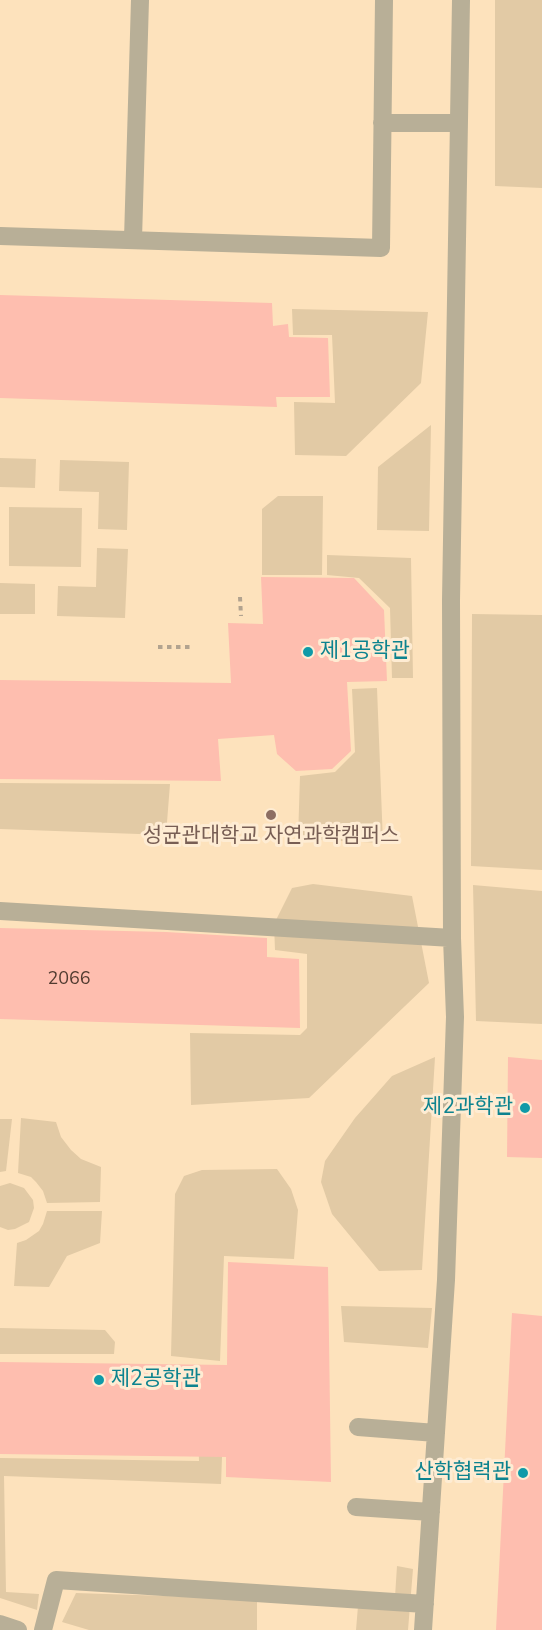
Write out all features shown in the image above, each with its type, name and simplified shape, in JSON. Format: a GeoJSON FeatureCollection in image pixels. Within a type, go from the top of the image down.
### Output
{"type":"FeatureCollection","features":[{"type":"Feature","properties":{"kind":"lane"},"geometry":{"type":"LineString","coordinates":[[133,239],[140,0]]}},
{"type":"Feature","properties":{"kind":"lane"},"geometry":{"type":"LineString","coordinates":[[0,236],[381,248],[384,0]]}},
{"type":"Feature","properties":{"kind":"lane"},"geometry":{"type":"LineString","coordinates":[[423,1630],[446,1280],[455,1024],[452,938],[451,600],[461,0]]}},
{"type":"Feature","properties":{"kind":"lane"},"geometry":{"type":"LineString","coordinates":[[382,123],[458,123]]}},
{"type":"Feature","properties":{"kind":"lane"},"geometry":{"type":"LineString","coordinates":[[0,911],[452,938]]}},
{"type":"Feature","properties":{"kind":"lane"},"geometry":{"type":"LineString","coordinates":[[358,1427],[436,1433]]}},
{"type":"Feature","properties":{"kind":"lane"},"geometry":{"type":"LineString","coordinates":[[356,1507],[431,1512]]}},
{"type":"Feature","properties":{"kind":"lane"},"geometry":{"type":"LineString","coordinates":[[43,1630],[56,1580],[425,1604]]}},
{"type":"Feature","properties":{"kind":"lane"},"geometry":{"type":"LineString","coordinates":[[0,1624],[18,1630]]}},
{"type":"Feature","properties":{"kind":"path"},"geometry":{"type":"LineString","coordinates":[[240,597],[241,616]]}},
{"type":"Feature","properties":{"kind":"path"},"geometry":{"type":"LineString","coordinates":[[158,647],[192,647]]}},
{"type":"Feature","properties":{"kind":"shaded area","name":"성균관대학교 자연과학캠퍼스"},"geometry":{"type":"Polygon","coordinates":[[[0,0],[542,0],[542,1630],[0,1630],[0,0]]]}},
{"type":"Feature","properties":{"kind":"shaded area"},"geometry":{"type":"Polygon","coordinates":[[[495,0],[542,0],[542,188],[495,186],[495,0]]]}},
{"type":"Feature","properties":{"kind":"shaded area"},"geometry":{"type":"Polygon","coordinates":[[[292,309],[428,312],[421,383],[346,456],[295,455],[294,402],[335,403],[332,335],[293,335],[292,309]]]}},
{"type":"Feature","properties":{"kind":"shaded area"},"geometry":{"type":"Polygon","coordinates":[[[431,425],[429,531],[377,530],[378,467],[431,425]]]}},
{"type":"Feature","properties":{"kind":"shaded area"},"geometry":{"type":"Polygon","coordinates":[[[0,458],[36,459],[35,488],[0,487],[0,458]]]}},
{"type":"Feature","properties":{"kind":"shaded area"},"geometry":{"type":"Polygon","coordinates":[[[60,460],[129,462],[127,530],[98,529],[99,492],[59,491],[60,460]]]}},
{"type":"Feature","properties":{"kind":"shaded area"},"geometry":{"type":"Polygon","coordinates":[[[278,496],[323,496],[322,575],[262,575],[262,509],[278,496]]]}},
{"type":"Feature","properties":{"kind":"shaded area"},"geometry":{"type":"Polygon","coordinates":[[[9,507],[82,508],[81,567],[9,566],[9,507]]]}},
{"type":"Feature","properties":{"kind":"shaded area"},"geometry":{"type":"Polygon","coordinates":[[[97,548],[128,549],[125,618],[57,616],[58,586],[96,587],[97,548]]]}},
{"type":"Feature","properties":{"kind":"shaded area"},"geometry":{"type":"Polygon","coordinates":[[[327,555],[411,558],[413,678],[392,678],[390,608],[359,578],[327,575],[327,555]]]}},
{"type":"Feature","properties":{"kind":"shaded area"},"geometry":{"type":"Polygon","coordinates":[[[0,583],[35,584],[35,614],[0,614],[0,583]]]}},
{"type":"Feature","properties":{"kind":"shaded area"},"geometry":{"type":"Polygon","coordinates":[[[472,614],[542,615],[542,870],[471,866],[472,614]]]}},
{"type":"Feature","properties":{"kind":"shaded area"},"geometry":{"type":"Polygon","coordinates":[[[377,688],[383,843],[298,839],[300,776],[335,772],[355,752],[352,689],[377,688]]]}},
{"type":"Feature","properties":{"kind":"shaded area"},"geometry":{"type":"Polygon","coordinates":[[[0,783],[170,784],[166,835],[0,829],[0,783]]]}},
{"type":"Feature","properties":{"kind":"shaded area"},"geometry":{"type":"Polygon","coordinates":[[[313,884],[412,896],[429,983],[309,1098],[191,1105],[190,1033],[300,1035],[307,1028],[307,954],[275,950],[274,924],[292,888],[313,884]]]}},
{"type":"Feature","properties":{"kind":"shaded area"},"geometry":{"type":"Polygon","coordinates":[[[473,885],[542,891],[542,1024],[476,1021],[473,885]]]}},
{"type":"Feature","properties":{"kind":"shaded area"},"geometry":{"type":"Polygon","coordinates":[[[435,1057],[422,1270],[379,1271],[332,1214],[321,1182],[325,1161],[355,1118],[392,1076],[435,1057]]]}},
{"type":"Feature","properties":{"kind":"shaded area"},"geometry":{"type":"Polygon","coordinates":[[[21,1118],[56,1122],[61,1137],[71,1150],[81,1159],[101,1167],[100,1202],[47,1203],[43,1191],[36,1182],[31,1177],[18,1173],[21,1118]]]}},
{"type":"Feature","properties":{"kind":"shaded area"},"geometry":{"type":"Polygon","coordinates":[[[0,1119],[12,1119],[6,1171],[0,1172],[0,1119]]]}},
{"type":"Feature","properties":{"kind":"shaded area"},"geometry":{"type":"Polygon","coordinates":[[[277,1169],[291,1189],[298,1210],[294,1259],[224,1256],[220,1361],[171,1356],[175,1194],[184,1176],[202,1170],[277,1169]]]}},
{"type":"Feature","properties":{"kind":"shaded area"},"geometry":{"type":"Polygon","coordinates":[[[10,1183],[24,1188],[33,1200],[34,1208],[29,1222],[8,1230],[0,1227],[0,1186],[10,1183]]]}},
{"type":"Feature","properties":{"kind":"shaded area"},"geometry":{"type":"Polygon","coordinates":[[[47,1211],[102,1211],[100,1243],[67,1256],[49,1287],[14,1286],[17,1243],[39,1231],[47,1211]]]}},
{"type":"Feature","properties":{"kind":"shaded area"},"geometry":{"type":"Polygon","coordinates":[[[341,1306],[432,1308],[428,1348],[344,1342],[341,1306]]]}},
{"type":"Feature","properties":{"kind":"shaded area"},"geometry":{"type":"Polygon","coordinates":[[[0,1328],[105,1330],[115,1342],[114,1354],[0,1354],[0,1328]]]}},
{"type":"Feature","properties":{"kind":"shaded area"},"geometry":{"type":"Polygon","coordinates":[[[198,1428],[223,1431],[221,1484],[4,1476],[6,1592],[39,1594],[37,1610],[0,1598],[0,1458],[199,1461],[198,1428]]]}},
{"type":"Feature","properties":{"kind":"shaded area"},"geometry":{"type":"Polygon","coordinates":[[[397,1566],[413,1569],[408,1630],[356,1630],[359,1594],[395,1597],[397,1566]]]}},
{"type":"Feature","properties":{"kind":"shaded area"},"geometry":{"type":"Polygon","coordinates":[[[76,1593],[257,1599],[257,1630],[89,1630],[62,1622],[76,1593]]]}},
{"type":"Feature","properties":{"kind":"building"},"geometry":{"type":"Polygon","coordinates":[[[0,295],[272,303],[273,326],[288,324],[289,337],[328,338],[330,397],[276,397],[277,407],[0,398],[0,295]]]}},
{"type":"Feature","properties":{"kind":"building","name":"제1공학관"},"geometry":{"type":"Polygon","coordinates":[[[261,577],[354,578],[384,610],[387,681],[347,682],[351,751],[332,769],[296,771],[277,754],[274,735],[218,739],[221,781],[0,779],[0,680],[231,683],[228,623],[263,624],[261,577]]]}},
{"type":"Feature","properties":{"kind":"building"},"geometry":{"type":"Polygon","coordinates":[[[0,928],[166,932],[267,938],[267,957],[299,959],[300,1028],[0,1019],[0,928]]]}},
{"type":"Feature","properties":{"kind":"building","name":"제2과학관"},"geometry":{"type":"Polygon","coordinates":[[[508,1057],[542,1060],[542,1158],[507,1157],[508,1057]]]}},
{"type":"Feature","properties":{"kind":"building","name":"제2공학관"},"geometry":{"type":"Polygon","coordinates":[[[228,1262],[328,1267],[331,1482],[226,1477],[226,1457],[0,1454],[0,1362],[227,1365],[228,1262]]]}},
{"type":"Feature","properties":{"kind":"building","name":"산학협력관"},"geometry":{"type":"Polygon","coordinates":[[[512,1313],[542,1316],[542,1630],[496,1630],[512,1313]]]}},
{"type":"Feature","properties":{"kind":"place","name":"제1공학관"},"geometry":{"type":"Point","coordinates":[308,652]}},
{"type":"Feature","properties":{"kind":"place","name":"성균관대학교 자연과학캠퍼스"},"geometry":{"type":"Point","coordinates":[271,815]}},
{"type":"Feature","properties":{"kind":"place","name":"제2과학관"},"geometry":{"type":"Point","coordinates":[525,1108]}},
{"type":"Feature","properties":{"kind":"place","name":"제2공학관"},"geometry":{"type":"Point","coordinates":[99,1380]}},
{"type":"Feature","properties":{"kind":"place","name":"산학협력관"},"geometry":{"type":"Point","coordinates":[523,1473]}}]}
